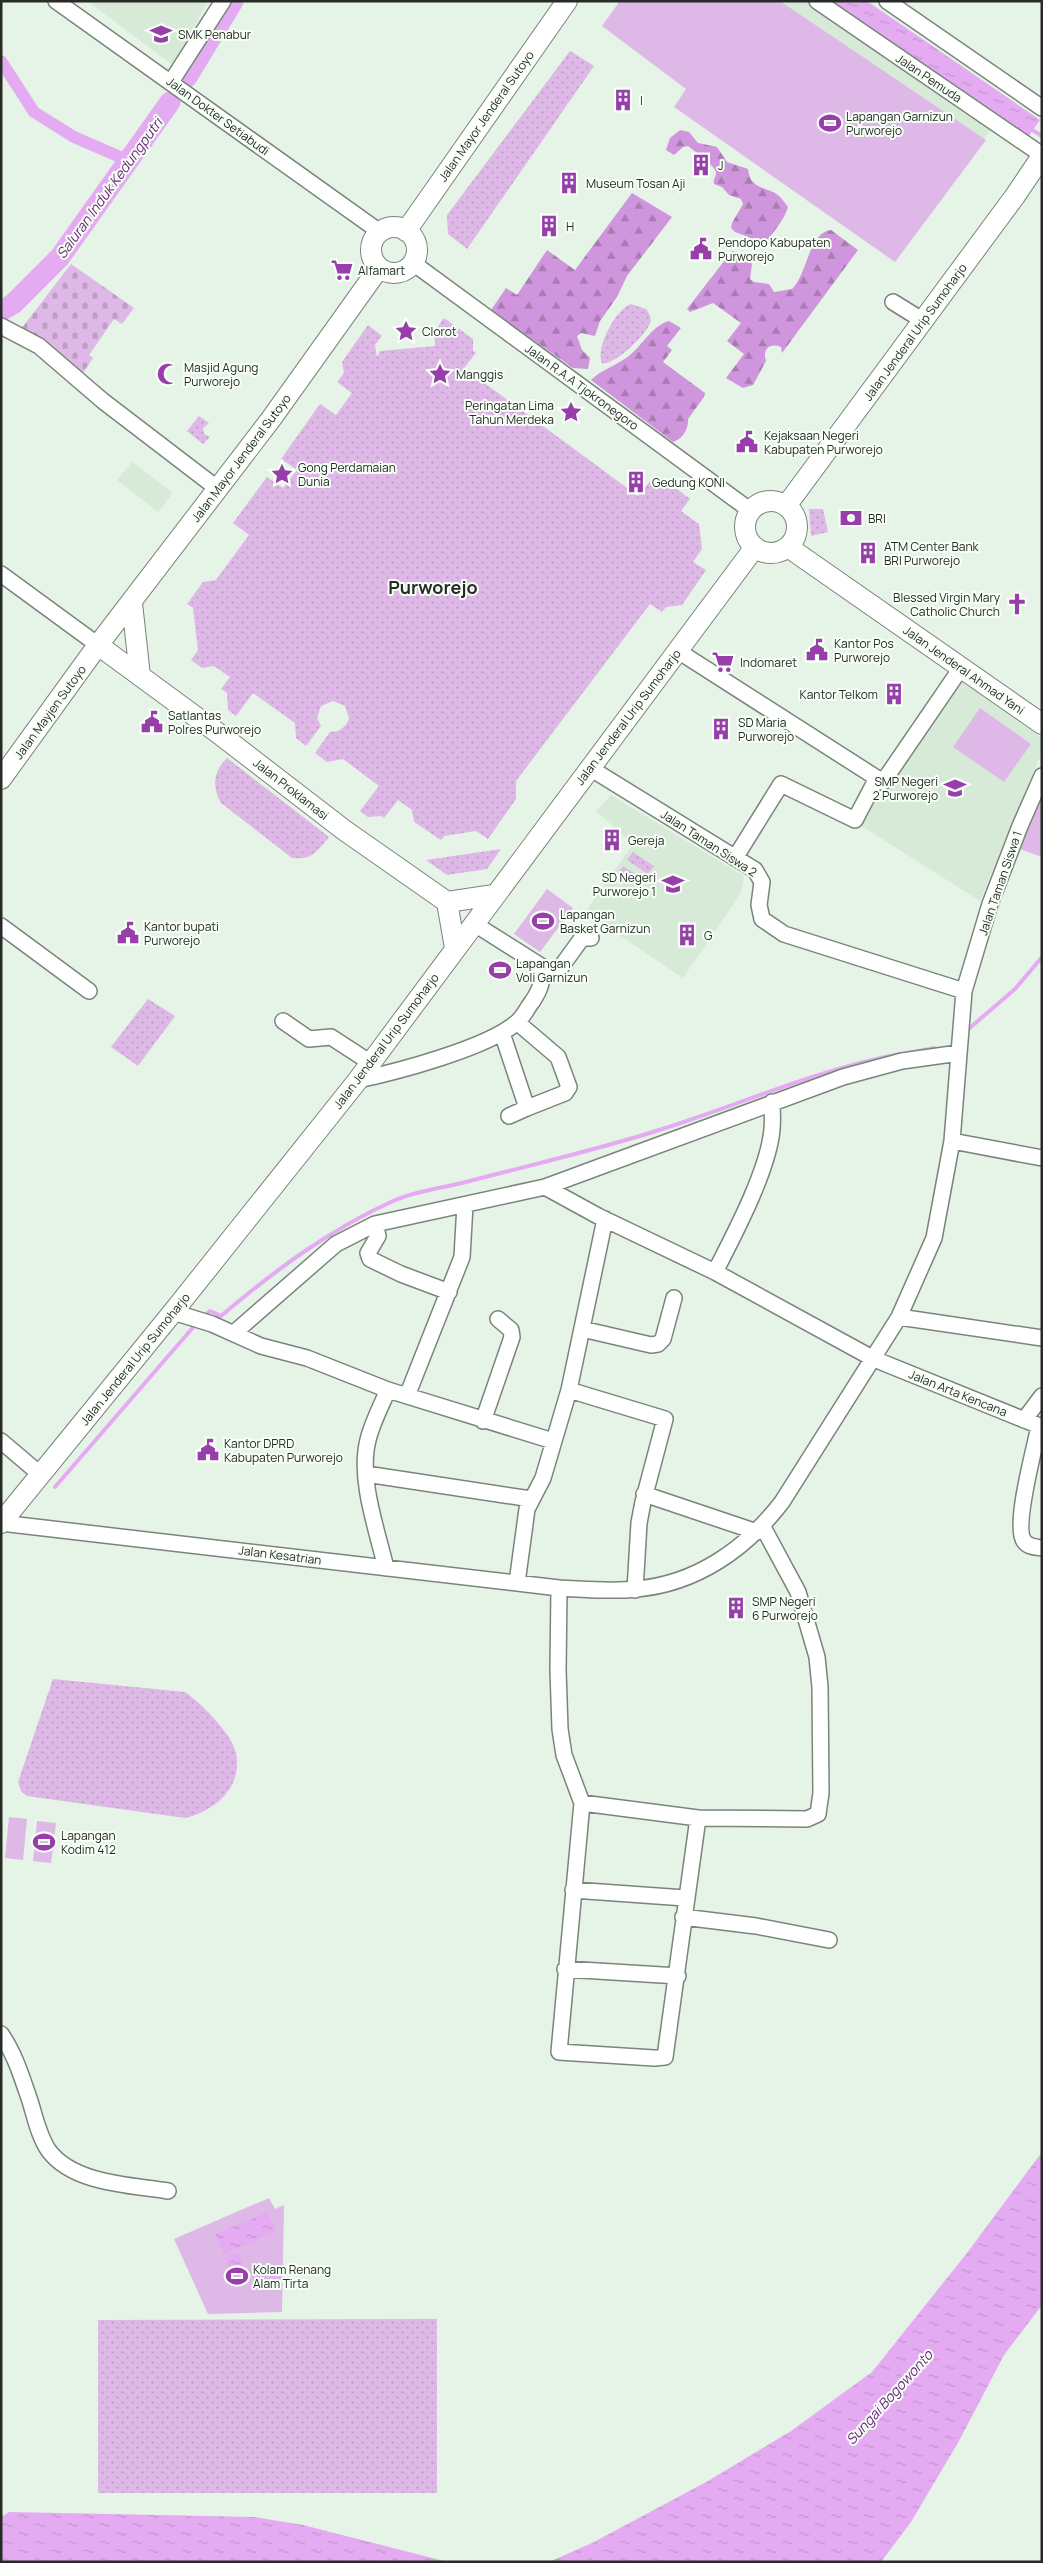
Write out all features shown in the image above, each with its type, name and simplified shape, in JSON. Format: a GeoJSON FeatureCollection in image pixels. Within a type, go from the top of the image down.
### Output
{"type":"FeatureCollection","features":[{"type":"Feature","properties":{"kind":"main road","name":"Jalan Mayor Jenderal Sutoyo"},"geometry":{"type":"LineString","coordinates":[[406,231],[566,1]]}},
{"type":"Feature","properties":{"kind":"main road","name":"Jalan Jenderal Urip Sumoharjo"},"geometry":{"type":"LineString","coordinates":[[786,506],[1015,196],[1042,155]]}},
{"type":"Feature","properties":{"kind":"main road"},"geometry":{"type":"LineString","coordinates":[[392,227],[406,231],[416,246],[413,263],[400,272],[389,272],[379,268],[374,263],[371,250],[375,237],[380,232],[392,227]]}},
{"type":"Feature","properties":{"kind":"main road","name":"Jalan Mayor Jenderal Sutoyo"},"geometry":{"type":"LineString","coordinates":[[98,645],[218,489],[379,268]]}},
{"type":"Feature","properties":{"kind":"main road"},"geometry":{"type":"LineString","coordinates":[[771,501],[786,506],[797,523],[796,536],[788,547],[775,553],[754,548],[749,542],[745,526],[751,511],[764,502],[771,501]]}},
{"type":"Feature","properties":{"kind":"main road","name":"Jalan Jenderal Ahmad Yani"},"geometry":{"type":"LineString","coordinates":[[788,547],[1042,724]]}},
{"type":"Feature","properties":{"kind":"main road","name":"Jalan Jenderal Urip Sumoharjo"},"geometry":{"type":"LineString","coordinates":[[1,1523],[40,1475],[180,1314],[358,1080],[754,548]]}},
{"type":"Feature","properties":{"kind":"main road"},"geometry":{"type":"LineString","coordinates":[[132,603],[140,676]]}},
{"type":"Feature","properties":{"kind":"main road","name":"Jalan Proklamasi"},"geometry":{"type":"LineString","coordinates":[[98,645],[344,830],[447,902]]}},
{"type":"Feature","properties":{"kind":"main road","name":"Jalan Mayjen Sutoyo"},"geometry":{"type":"LineString","coordinates":[[1,779],[98,645]]}},
{"type":"Feature","properties":{"kind":"main road"},"geometry":{"type":"LineString","coordinates":[[455,948],[447,902],[494,895]]}},
{"type":"Feature","properties":{"kind":"street","name":"Jalan Dokter Setiabudi"},"geometry":{"type":"LineString","coordinates":[[56,1],[380,232]]}},
{"type":"Feature","properties":{"kind":"street"},"geometry":{"type":"LineString","coordinates":[[171,82],[223,1]]}},
{"type":"Feature","properties":{"kind":"street","name":"Jalan Pemuda"},"geometry":{"type":"LineString","coordinates":[[817,1],[1042,155]]}},
{"type":"Feature","properties":{"kind":"street"},"geometry":{"type":"LineString","coordinates":[[887,1],[1042,108]]}},
{"type":"Feature","properties":{"kind":"street","name":"Jalan R.A.A Tjokronegoro"},"geometry":{"type":"LineString","coordinates":[[413,263],[751,511]]}},
{"type":"Feature","properties":{"kind":"street"},"geometry":{"type":"LineString","coordinates":[[893,302],[922,320]]}},
{"type":"Feature","properties":{"kind":"street"},"geometry":{"type":"LineString","coordinates":[[1,326],[39,346],[103,401],[218,489]]}},
{"type":"Feature","properties":{"kind":"street"},"geometry":{"type":"LineString","coordinates":[[1,574],[98,645]]}},
{"type":"Feature","properties":{"kind":"street"},"geometry":{"type":"LineString","coordinates":[[678,651],[883,782],[961,668]]}},
{"type":"Feature","properties":{"kind":"street","name":"Jalan Taman Siswa 2"},"geometry":{"type":"LineString","coordinates":[[590,768],[735,858],[760,876],[762,882],[759,911],[762,919],[784,934],[964,992]]}},
{"type":"Feature","properties":{"kind":"street","name":"Jalan Taman Siswa 1"},"geometry":{"type":"LineString","coordinates":[[874,1359],[899,1317],[934,1238],[952,1141],[964,992],[990,904],[1020,826],[1042,776]]}},
{"type":"Feature","properties":{"kind":"street"},"geometry":{"type":"LineString","coordinates":[[735,858],[781,784],[854,820],[877,778]]}},
{"type":"Feature","properties":{"kind":"street"},"geometry":{"type":"LineString","coordinates":[[473,923],[549,971],[561,967],[582,938],[591,938]]}},
{"type":"Feature","properties":{"kind":"street"},"geometry":{"type":"LineString","coordinates":[[1,926],[89,992]]}},
{"type":"Feature","properties":{"kind":"street"},"geometry":{"type":"LineString","coordinates":[[358,1080],[428,1061],[502,1033],[518,1023],[541,986],[539,966]]}},
{"type":"Feature","properties":{"kind":"street"},"geometry":{"type":"LineString","coordinates":[[283,1021],[309,1039],[331,1037],[371,1062]]}},
{"type":"Feature","properties":{"kind":"street"},"geometry":{"type":"LineString","coordinates":[[509,1116],[565,1094],[569,1087],[558,1058],[518,1023]]}},
{"type":"Feature","properties":{"kind":"street"},"geometry":{"type":"LineString","coordinates":[[502,1033],[527,1108]]}},
{"type":"Feature","properties":{"kind":"street"},"geometry":{"type":"LineString","coordinates":[[234,1333],[336,1244],[375,1224],[545,1187],[843,1077],[902,1061],[959,1053]]}},
{"type":"Feature","properties":{"kind":"street"},"geometry":{"type":"LineString","coordinates":[[715,1272],[741,1219],[761,1170],[772,1131],[772,1102]]}},
{"type":"Feature","properties":{"kind":"street"},"geometry":{"type":"LineString","coordinates":[[952,1141],[1042,1158]]}},
{"type":"Feature","properties":{"kind":"street","name":"Jalan Arta Kencana"},"geometry":{"type":"LineString","coordinates":[[545,1187],[605,1219],[715,1272],[874,1359],[1040,1426]]}},
{"type":"Feature","properties":{"kind":"street"},"geometry":{"type":"LineString","coordinates":[[407,1396],[462,1257],[465,1205]]}},
{"type":"Feature","properties":{"kind":"street"},"geometry":{"type":"LineString","coordinates":[[517,1583],[523,1528],[531,1499],[543,1478],[568,1390],[605,1219]]}},
{"type":"Feature","properties":{"kind":"street"},"geometry":{"type":"LineString","coordinates":[[375,1224],[378,1236],[368,1253],[370,1259],[401,1274],[449,1292]]}},
{"type":"Feature","properties":{"kind":"street"},"geometry":{"type":"LineString","coordinates":[[582,1329],[658,1344],[663,1339],[674,1298]]}},
{"type":"Feature","properties":{"kind":"street"},"geometry":{"type":"LineString","coordinates":[[180,1314],[212,1324],[262,1346],[307,1358],[388,1390],[483,1421],[553,1441]]}},
{"type":"Feature","properties":{"kind":"street"},"geometry":{"type":"LineString","coordinates":[[899,1317],[1042,1338]]}},
{"type":"Feature","properties":{"kind":"street"},"geometry":{"type":"LineString","coordinates":[[483,1421],[512,1337],[511,1330],[498,1319]]}},
{"type":"Feature","properties":{"kind":"street","name":"Jalan Kesatrian"},"geometry":{"type":"LineString","coordinates":[[1,1523],[559,1588],[635,1590],[686,1577],[713,1565],[728,1557],[760,1530],[782,1502],[874,1359]]}},
{"type":"Feature","properties":{"kind":"street"},"geometry":{"type":"LineString","coordinates":[[386,1568],[366,1474],[365,1459],[368,1439],[388,1390]]}},
{"type":"Feature","properties":{"kind":"street"},"geometry":{"type":"LineString","coordinates":[[568,1390],[664,1418],[644,1494],[639,1523],[635,1590]]}},
{"type":"Feature","properties":{"kind":"street"},"geometry":{"type":"LineString","coordinates":[[1024,1420],[1042,1396]]}},
{"type":"Feature","properties":{"kind":"street"},"geometry":{"type":"LineString","coordinates":[[1040,1426],[1025,1490],[1020,1529],[1023,1540],[1027,1545],[1042,1548]]}},
{"type":"Feature","properties":{"kind":"street"},"geometry":{"type":"LineString","coordinates":[[1,1441],[40,1475]]}},
{"type":"Feature","properties":{"kind":"street"},"geometry":{"type":"LineString","coordinates":[[366,1474],[531,1499]]}},
{"type":"Feature","properties":{"kind":"street"},"geometry":{"type":"LineString","coordinates":[[582,1803],[698,1818],[808,1819],[813,1818],[820,1810],[820,1688],[817,1657],[798,1592],[760,1530],[644,1494]]}},
{"type":"Feature","properties":{"kind":"street"},"geometry":{"type":"LineString","coordinates":[[559,1588],[558,1670],[560,1729],[564,1755],[582,1803],[565,1970],[559,2052],[661,2059],[666,2054],[678,1976],[685,1898],[698,1818]]}},
{"type":"Feature","properties":{"kind":"street"},"geometry":{"type":"LineString","coordinates":[[574,1890],[685,1898]]}},
{"type":"Feature","properties":{"kind":"street"},"geometry":{"type":"LineString","coordinates":[[683,1917],[756,1926],[829,1940]]}},
{"type":"Feature","properties":{"kind":"street"},"geometry":{"type":"LineString","coordinates":[[565,1970],[678,1976]]}},
{"type":"Feature","properties":{"kind":"street"},"geometry":{"type":"LineString","coordinates":[[1,2034],[9,2046],[37,2124],[50,2152],[67,2166],[92,2177],[168,2191]]}},
{"type":"Feature","properties":{"kind":"shaded area","name":"SMK Penabur"},"geometry":{"type":"Polygon","coordinates":[[[87,1],[208,1],[174,66],[87,1]]]}},
{"type":"Feature","properties":{"kind":"shaded area"},"geometry":{"type":"Polygon","coordinates":[[[780,1],[810,1],[993,126],[984,140],[780,1]]]}},
{"type":"Feature","properties":{"kind":"shaded area"},"geometry":{"type":"Polygon","coordinates":[[[132,462],[173,493],[158,512],[117,480],[132,462]]]}},
{"type":"Feature","properties":{"kind":"shaded area","name":"SMP Negeri 2 Purworejo"},"geometry":{"type":"Polygon","coordinates":[[[958,679],[1042,738],[1042,752],[980,901],[860,825],[958,679]]]}},
{"type":"Feature","properties":{"kind":"shaded area","name":"SD Negeri Purworejo 1"},"geometry":{"type":"Polygon","coordinates":[[[611,795],[744,876],[741,893],[683,978],[585,912],[633,844],[596,811],[611,795]]]}},
{"type":"Feature","properties":{"kind":"green space","name":"Lapangan Garnizun Purworejo"},"geometry":{"type":"Polygon","coordinates":[[[620,1],[780,1],[986,140],[895,262],[674,107],[686,89],[602,26],[620,1]]]}},
{"type":"Feature","properties":{"kind":"green space"},"geometry":{"type":"Polygon","coordinates":[[[570,51],[594,66],[467,249],[448,234],[447,215],[570,51]]]}},
{"type":"Feature","properties":{"kind":"green space"},"geometry":{"type":"Polygon","coordinates":[[[680,130],[689,132],[698,143],[717,147],[727,162],[748,169],[753,182],[759,187],[775,193],[788,207],[781,222],[763,247],[758,247],[751,238],[735,232],[731,228],[743,204],[741,199],[729,195],[722,187],[714,184],[716,173],[709,163],[688,146],[683,147],[674,155],[666,150],[670,138],[680,130]]]}},
{"type":"Feature","properties":{"kind":"green space"},"geometry":{"type":"Polygon","coordinates":[[[632,193],[672,217],[627,276],[617,297],[600,321],[595,336],[581,333],[577,336],[582,350],[590,358],[588,369],[573,368],[491,310],[506,288],[517,295],[547,250],[575,270],[632,193]]]}},
{"type":"Feature","properties":{"kind":"green space"},"geometry":{"type":"Polygon","coordinates":[[[831,230],[858,250],[782,353],[781,347],[777,346],[770,346],[766,350],[766,361],[753,385],[743,388],[726,378],[744,354],[727,341],[741,323],[713,303],[690,312],[687,309],[732,251],[744,255],[752,264],[750,279],[754,282],[769,284],[774,292],[792,289],[797,283],[818,238],[831,230]]]}},
{"type":"Feature","properties":{"kind":"green space"},"geometry":{"type":"Polygon","coordinates":[[[71,264],[134,308],[122,324],[114,319],[89,355],[93,358],[79,379],[18,333],[71,264]]]}},
{"type":"Feature","properties":{"kind":"green space"},"geometry":{"type":"Polygon","coordinates":[[[631,304],[646,309],[651,321],[642,335],[629,349],[614,360],[602,363],[601,348],[608,330],[619,313],[631,304]]]}},
{"type":"Feature","properties":{"kind":"green space"},"geometry":{"type":"Polygon","coordinates":[[[444,318],[473,339],[473,351],[476,353],[464,368],[638,496],[651,480],[663,478],[690,499],[681,511],[699,524],[702,549],[693,562],[706,570],[682,605],[666,607],[662,612],[650,604],[516,781],[516,799],[488,839],[476,831],[444,836],[441,840],[414,822],[412,810],[398,800],[384,818],[381,816],[368,817],[360,811],[379,786],[343,759],[327,762],[315,753],[330,732],[339,730],[346,724],[349,718],[345,706],[333,701],[321,706],[317,718],[321,726],[306,746],[296,738],[295,723],[253,693],[236,716],[228,710],[227,693],[221,689],[230,677],[214,666],[202,668],[191,660],[198,650],[193,608],[187,604],[203,582],[216,580],[249,535],[233,523],[267,477],[283,488],[297,470],[281,459],[320,404],[336,415],[352,393],[337,382],[344,373],[342,362],[368,325],[382,336],[375,345],[377,357],[380,351],[435,346],[434,332],[444,318]]]}},
{"type":"Feature","properties":{"kind":"green space"},"geometry":{"type":"Polygon","coordinates":[[[669,321],[681,328],[667,346],[672,350],[663,362],[705,393],[688,419],[684,433],[673,442],[591,380],[630,355],[653,330],[669,321]]]}},
{"type":"Feature","properties":{"kind":"green space"},"geometry":{"type":"Polygon","coordinates":[[[199,416],[209,423],[203,428],[204,434],[210,437],[203,444],[187,431],[199,416]]]}},
{"type":"Feature","properties":{"kind":"green space"},"geometry":{"type":"Polygon","coordinates":[[[809,509],[823,509],[828,532],[811,536],[809,509]]]}},
{"type":"Feature","properties":{"kind":"green space"},"geometry":{"type":"Polygon","coordinates":[[[980,708],[1031,744],[1004,782],[953,747],[980,708]]]}},
{"type":"Feature","properties":{"kind":"green space"},"geometry":{"type":"Polygon","coordinates":[[[227,758],[329,837],[314,854],[305,858],[292,858],[221,803],[216,791],[215,780],[222,763],[227,758]]]}},
{"type":"Feature","properties":{"kind":"green space"},"geometry":{"type":"Polygon","coordinates":[[[1042,786],[1042,857],[1014,847],[1042,786]]]}},
{"type":"Feature","properties":{"kind":"green space"},"geometry":{"type":"Polygon","coordinates":[[[501,849],[487,869],[447,875],[426,860],[501,849]]]}},
{"type":"Feature","properties":{"kind":"green space"},"geometry":{"type":"Polygon","coordinates":[[[633,852],[654,866],[648,874],[627,860],[633,852]]]}},
{"type":"Feature","properties":{"kind":"green space"},"geometry":{"type":"Polygon","coordinates":[[[623,866],[644,880],[639,888],[617,874],[623,866]]]}},
{"type":"Feature","properties":{"kind":"green space","name":"Lapangan Basket Garnizun"},"geometry":{"type":"Polygon","coordinates":[[[547,889],[573,908],[540,952],[514,934],[547,889]]]}},
{"type":"Feature","properties":{"kind":"green space"},"geometry":{"type":"Polygon","coordinates":[[[148,999],[175,1016],[138,1066],[111,1047],[148,999]]]}},
{"type":"Feature","properties":{"kind":"green space","name":"Lapangan Kodim 412"},"geometry":{"type":"Polygon","coordinates":[[[53,1679],[185,1692],[215,1719],[233,1745],[237,1765],[231,1787],[224,1796],[207,1810],[185,1818],[27,1796],[21,1791],[18,1782],[53,1679]]]}},
{"type":"Feature","properties":{"kind":"green space","name":"Lapangan Kodim 412"},"geometry":{"type":"Polygon","coordinates":[[[9,1817],[27,1819],[23,1860],[5,1858],[9,1817]]]}},
{"type":"Feature","properties":{"kind":"green space","name":"Lapangan Kodim 412"},"geometry":{"type":"Polygon","coordinates":[[[37,1821],[56,1823],[51,1863],[33,1861],[37,1821]]]}},
{"type":"Feature","properties":{"kind":"green space","name":"Kolam Renang Alam Tirta"},"geometry":{"type":"Polygon","coordinates":[[[269,2198],[275,2209],[284,2205],[282,2312],[208,2314],[174,2239],[269,2198]]]}},
{"type":"Feature","properties":{"kind":"green space"},"geometry":{"type":"Polygon","coordinates":[[[437,2319],[437,2493],[98,2493],[98,2320],[437,2319]]]}},
{"type":"Feature","properties":{"kind":"water"},"geometry":{"type":"Polygon","coordinates":[[[830,1],[867,1],[1040,120],[1028,137],[830,1]]]}},
{"type":"Feature","properties":{"kind":"water","name":"Sungai Bogowonto"},"geometry":{"type":"Polygon","coordinates":[[[1042,2152],[1042,2305],[1004,2355],[959,2441],[911,2522],[881,2562],[549,2562],[592,2543],[708,2481],[791,2431],[872,2372],[967,2253],[1042,2152]]]}},
{"type":"Feature","properties":{"kind":"water"},"geometry":{"type":"Polygon","coordinates":[[[267,2212],[276,2232],[224,2254],[215,2234],[267,2212]]]}},
{"type":"Feature","properties":{"kind":"water"},"geometry":{"type":"Polygon","coordinates":[[[238,2252],[247,2274],[234,2279],[225,2258],[238,2252]]]}},
{"type":"Feature","properties":{"kind":"water"},"geometry":{"type":"Polygon","coordinates":[[[9,2512],[254,2517],[303,2525],[448,2562],[1,2562],[1,2517],[9,2512]]]}},
{"type":"Feature","properties":{"kind":"waterway","name":"Saluran Induk Kedungputri"},"geometry":{"type":"LineString","coordinates":[[187,77],[233,1]]}},
{"type":"Feature","properties":{"kind":"waterway"},"geometry":{"type":"LineString","coordinates":[[1,61],[34,112],[74,137],[127,160]]}},
{"type":"Feature","properties":{"kind":"waterway","name":"Saluran Induk Kedungputri"},"geometry":{"type":"LineString","coordinates":[[1,311],[13,304],[60,257],[170,102]]}},
{"type":"Feature","properties":{"kind":"waterway"},"geometry":{"type":"LineString","coordinates":[[1029,128],[1042,136]]}},
{"type":"Feature","properties":{"kind":"waterway"},"geometry":{"type":"LineString","coordinates":[[965,1032],[1015,989],[1042,957]]}},
{"type":"Feature","properties":{"kind":"waterway"},"geometry":{"type":"LineString","coordinates":[[909,1053],[934,1048]]}},
{"type":"Feature","properties":{"kind":"waterway"},"geometry":{"type":"LineString","coordinates":[[203,1317],[210,1311],[221,1316],[303,1252],[369,1212],[393,1201],[420,1192],[561,1158],[632,1138],[837,1069],[900,1054]]}},
{"type":"Feature","properties":{"kind":"waterway"},"geometry":{"type":"LineString","coordinates":[[55,1487],[196,1324]]}},
{"type":"Feature","properties":{"kind":"place","name":"SMK Penabur"},"geometry":{"type":"Point","coordinates":[161,34]}},
{"type":"Feature","properties":{"kind":"place","name":"I"},"geometry":{"type":"Point","coordinates":[623,100]}},
{"type":"Feature","properties":{"kind":"place","name":"Lapangan Garnizun Purworejo"},"geometry":{"type":"Point","coordinates":[830,123]}},
{"type":"Feature","properties":{"kind":"place","name":"J"},"geometry":{"type":"Point","coordinates":[701,165]}},
{"type":"Feature","properties":{"kind":"place","name":"Museum Tosan Aji"},"geometry":{"type":"Point","coordinates":[569,183]}},
{"type":"Feature","properties":{"kind":"place","name":"H"},"geometry":{"type":"Point","coordinates":[549,226]}},
{"type":"Feature","properties":{"kind":"place","name":"Pendopo Kabupaten Purworejo"},"geometry":{"type":"Point","coordinates":[701,249]}},
{"type":"Feature","properties":{"kind":"place","name":"Alfamart"},"geometry":{"type":"Point","coordinates":[342,270]}},
{"type":"Feature","properties":{"kind":"place","name":"Clorot"},"geometry":{"type":"Point","coordinates":[406,331]}},
{"type":"Feature","properties":{"kind":"place","name":"Masjid Agung Purworejo"},"geometry":{"type":"Point","coordinates":[168,374]}},
{"type":"Feature","properties":{"kind":"place","name":"Manggis"},"geometry":{"type":"Point","coordinates":[440,374]}},
{"type":"Feature","properties":{"kind":"place","name":"Peringatan Lima Tahun Merdeka"},"geometry":{"type":"Point","coordinates":[571,412]}},
{"type":"Feature","properties":{"kind":"place","name":"Kejaksaan Negeri Kabupaten Purworejo"},"geometry":{"type":"Point","coordinates":[747,442]}},
{"type":"Feature","properties":{"kind":"place","name":"Gong Perdamaian Dunia"},"geometry":{"type":"Point","coordinates":[282,474]}},
{"type":"Feature","properties":{"kind":"place","name":"Gedung KONI"},"geometry":{"type":"Point","coordinates":[636,482]}},
{"type":"Feature","properties":{"kind":"place","name":"BRI"},"geometry":{"type":"Point","coordinates":[851,518]}},
{"type":"Feature","properties":{"kind":"place","name":"ATM Center Bank BRI Purworejo"},"geometry":{"type":"Point","coordinates":[868,553]}},
{"type":"Feature","properties":{"kind":"place","name":"Blessed Virgin Mary Catholic Church"},"geometry":{"type":"Point","coordinates":[1017,604]}},
{"type":"Feature","properties":{"kind":"place","name":"Kantor Pos Purworejo"},"geometry":{"type":"Point","coordinates":[817,650]}},
{"type":"Feature","properties":{"kind":"place","name":"Indomaret"},"geometry":{"type":"Point","coordinates":[723,662]}},
{"type":"Feature","properties":{"kind":"place","name":"Kantor Telkom"},"geometry":{"type":"Point","coordinates":[894,694]}},
{"type":"Feature","properties":{"kind":"place","name":"Satlantas Polres Purworejo"},"geometry":{"type":"Point","coordinates":[152,722]}},
{"type":"Feature","properties":{"kind":"place","name":"SD Maria Purworejo"},"geometry":{"type":"Point","coordinates":[721,729]}},
{"type":"Feature","properties":{"kind":"place","name":"SMP Negeri 2 Purworejo"},"geometry":{"type":"Point","coordinates":[955,788]}},
{"type":"Feature","properties":{"kind":"place","name":"Gereja"},"geometry":{"type":"Point","coordinates":[612,840]}},
{"type":"Feature","properties":{"kind":"place","name":"SD Negeri Purworejo 1"},"geometry":{"type":"Point","coordinates":[673,884]}},
{"type":"Feature","properties":{"kind":"place","name":"Lapangan Basket Garnizun"},"geometry":{"type":"Point","coordinates":[543,921]}},
{"type":"Feature","properties":{"kind":"place","name":"Kantor bupati Purworejo"},"geometry":{"type":"Point","coordinates":[128,933]}},
{"type":"Feature","properties":{"kind":"place","name":"G"},"geometry":{"type":"Point","coordinates":[687,935]}},
{"type":"Feature","properties":{"kind":"place","name":"Lapangan Voli Garnizun"},"geometry":{"type":"Point","coordinates":[500,970]}},
{"type":"Feature","properties":{"kind":"place","name":"Kantor DPRD Kabupaten Purworejo"},"geometry":{"type":"Point","coordinates":[208,1450]}},
{"type":"Feature","properties":{"kind":"place","name":"SMP Negeri 6 Purworejo"},"geometry":{"type":"Point","coordinates":[736,1608]}},
{"type":"Feature","properties":{"kind":"place","name":"Lapangan Kodim 412"},"geometry":{"type":"Point","coordinates":[44,1842]}},
{"type":"Feature","properties":{"kind":"place","name":"Kolam Renang Alam Tirta"},"geometry":{"type":"Point","coordinates":[237,2276]}},
{"type":"Feature","properties":{"kind":"district","name":"Purworejo"},"geometry":{"type":"Point","coordinates":[433,587]}}]}
